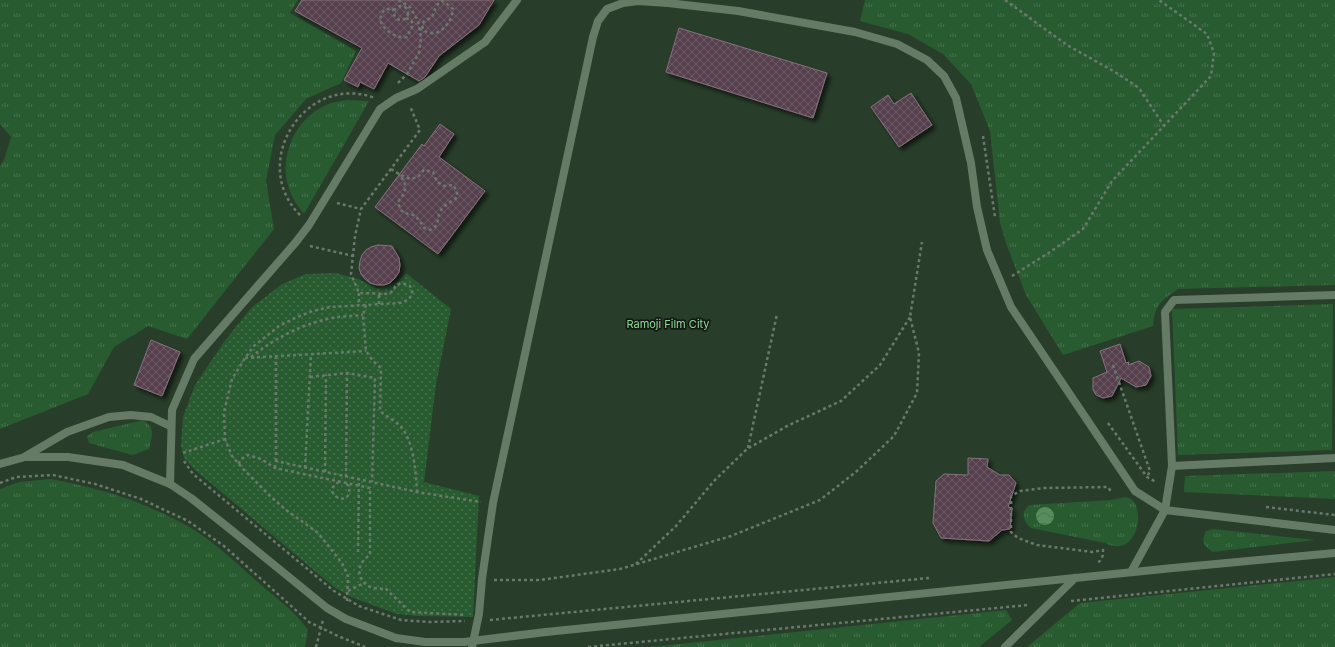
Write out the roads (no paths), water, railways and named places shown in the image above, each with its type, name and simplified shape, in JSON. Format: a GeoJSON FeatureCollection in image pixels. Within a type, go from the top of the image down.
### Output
{"type":"FeatureCollection","features":[{"type":"Feature","properties":{"kind":"lane"},"geometry":{"type":"LineString","coordinates":[[170,484],[170,426],[172,410],[194,359],[296,242],[309,225],[380,109],[396,98],[417,89],[485,42],[517,0]]}},
{"type":"Feature","properties":{"kind":"lane"},"geometry":{"type":"LineString","coordinates":[[472,647],[478,617],[492,503],[593,37],[598,21],[607,9],[623,3],[638,1],[668,3],[738,11],[855,32],[897,44],[927,60],[944,76],[956,98],[971,163],[977,207],[987,250],[1011,307],[1135,491],[1165,510],[1335,530]]}},
{"type":"Feature","properties":{"kind":"lane"},"geometry":{"type":"LineString","coordinates":[[1131,572],[1165,510],[1172,466],[1165,312],[1174,300],[1335,295]]}},
{"type":"Feature","properties":{"kind":"lane"},"geometry":{"type":"LineString","coordinates":[[0,464],[26,456],[67,432],[109,416],[131,415],[151,417],[170,426]]}},
{"type":"Feature","properties":{"kind":"lane"},"geometry":{"type":"LineString","coordinates":[[26,456],[68,456],[123,465],[170,484],[191,498],[327,608],[346,619],[396,638],[425,642],[464,642],[546,632],[1131,572],[1335,553]]}},
{"type":"Feature","properties":{"kind":"lane"},"geometry":{"type":"LineString","coordinates":[[1172,466],[1335,458]]}},
{"type":"Feature","properties":{"kind":"lane"},"geometry":{"type":"LineString","coordinates":[[1005,647],[1075,578]]}},
{"type":"Feature","properties":{"kind":"water"},"geometry":{"type":"Polygon","coordinates":[[[1045,507],[1051,510],[1054,516],[1051,522],[1045,525],[1039,522],[1036,516],[1039,510],[1045,507]]]}},
{"type":"Feature","properties":{"kind":"park label","name":"Ramoji Film City"},"geometry":{"type":"Point","coordinates":[668,324]}}]}
